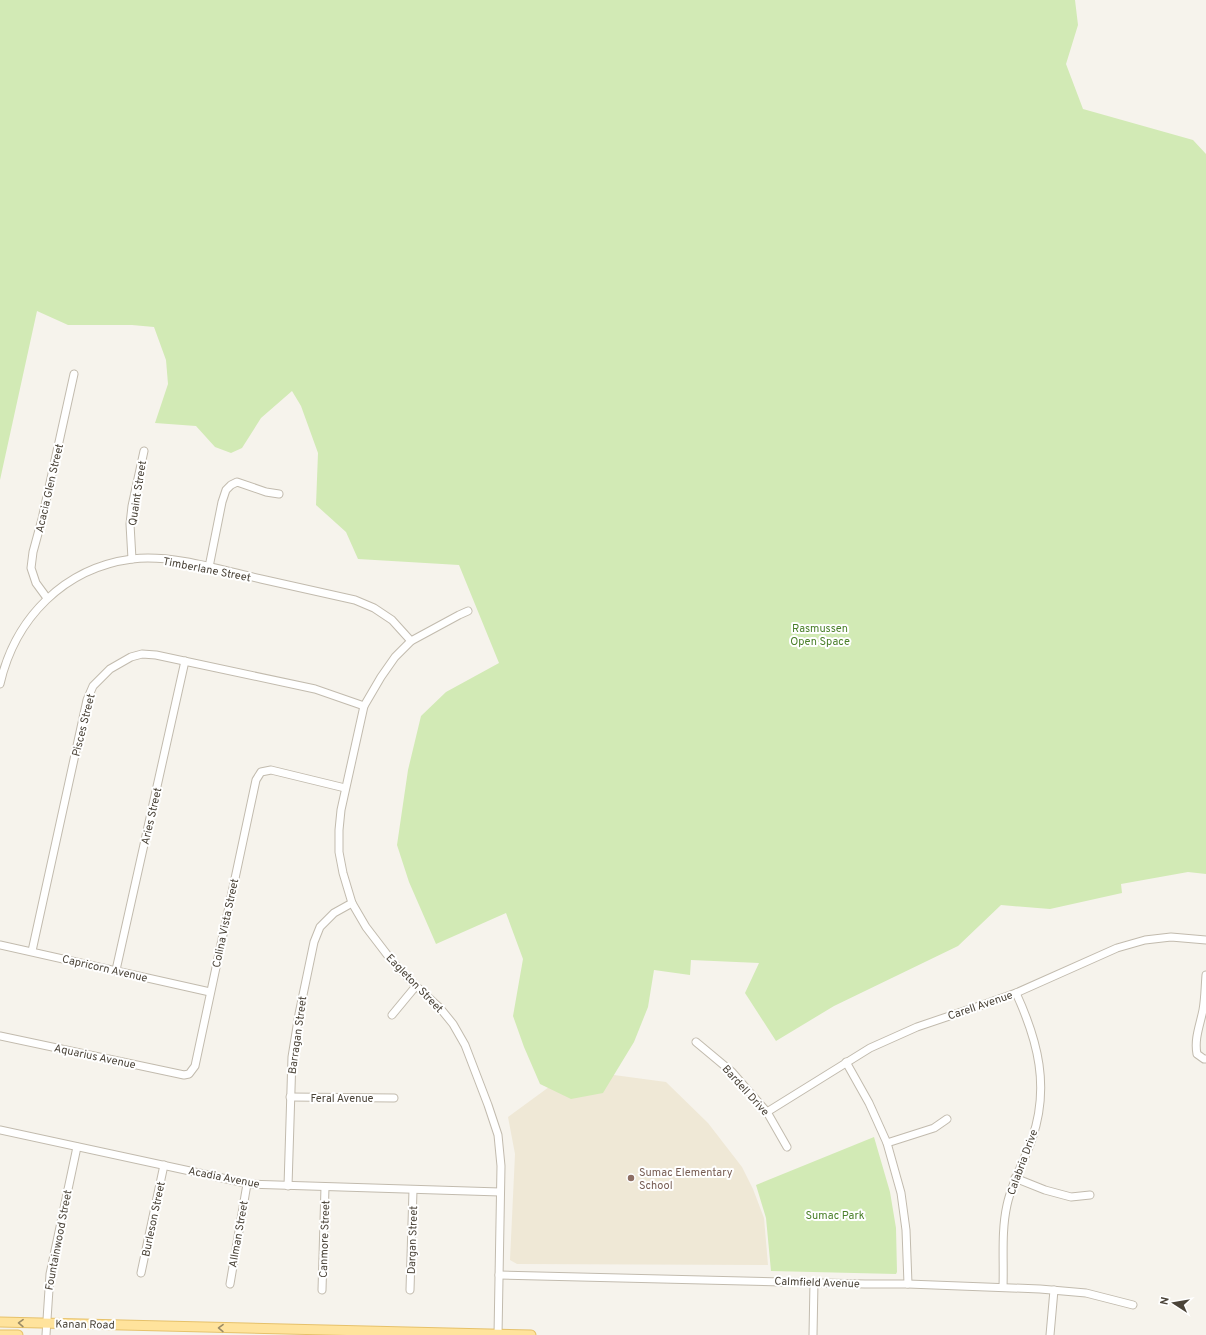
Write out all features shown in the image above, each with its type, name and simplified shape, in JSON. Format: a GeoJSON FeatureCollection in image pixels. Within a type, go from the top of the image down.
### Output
{"type":"FeatureCollection","features":[{"type":"Feature","properties":{"kind":"main road","name":"Kanan Road"},"geometry":{"type":"LineString","coordinates":[[0,1322],[531,1335]]}},
{"type":"Feature","properties":{"kind":"main road"},"geometry":{"type":"LineString","coordinates":[[0,1335],[18,1335]]}},
{"type":"Feature","properties":{"kind":"street","name":"Acacia Glen Street"},"geometry":{"type":"LineString","coordinates":[[46,598],[36,583],[31,568],[33,552],[42,519],[74,374]]}},
{"type":"Feature","properties":{"kind":"street","name":"Quaint Street"},"geometry":{"type":"LineString","coordinates":[[132,559],[130,524],[132,506],[144,451]]}},
{"type":"Feature","properties":{"kind":"street"},"geometry":{"type":"LineString","coordinates":[[209,566],[222,502],[226,490],[231,484],[237,482],[266,492],[279,494]]}},
{"type":"Feature","properties":{"kind":"street","name":"Timberlane Street"},"geometry":{"type":"LineString","coordinates":[[0,684],[12,646],[28,620],[46,598],[75,578],[104,566],[132,559],[175,560],[209,566],[355,600],[374,608],[392,620],[411,641]]}},
{"type":"Feature","properties":{"kind":"street","name":"Eagleton Street"},"geometry":{"type":"LineString","coordinates":[[468,612],[459,615],[411,641],[395,657],[364,706],[341,810],[339,852],[343,873],[352,903],[366,927],[392,961],[440,1008],[453,1024],[465,1045],[498,1135],[501,1166],[498,1335]]}},
{"type":"Feature","properties":{"kind":"street","name":"Pisces Street"},"geometry":{"type":"LineString","coordinates":[[32,952],[87,700],[93,686],[102,676],[119,663],[131,657],[142,654],[156,655],[315,689],[339,696],[364,706]]}},
{"type":"Feature","properties":{"kind":"street","name":"Aries Street"},"geometry":{"type":"LineString","coordinates":[[116,970],[185,661]]}},
{"type":"Feature","properties":{"kind":"street","name":"Colina Vista Street"},"geometry":{"type":"LineString","coordinates":[[189,1074],[195,1066],[256,780],[261,772],[271,770],[345,788]]}},
{"type":"Feature","properties":{"kind":"street","name":"Barragan Street"},"geometry":{"type":"LineString","coordinates":[[288,1186],[290,1097],[293,1050],[314,942],[320,927],[334,913],[352,903]]}},
{"type":"Feature","properties":{"kind":"street","name":"Carell Avenue"},"geometry":{"type":"LineString","coordinates":[[767,1112],[870,1048],[917,1027],[1016,993],[1117,948],[1145,940],[1171,937],[1206,940]]}},
{"type":"Feature","properties":{"kind":"street","name":"Capricorn Avenue"},"geometry":{"type":"LineString","coordinates":[[0,945],[210,992]]}},
{"type":"Feature","properties":{"kind":"street"},"geometry":{"type":"LineString","coordinates":[[1206,976],[1203,1009],[1196,1040],[1196,1048],[1197,1054],[1206,1059]]}},
{"type":"Feature","properties":{"kind":"street"},"geometry":{"type":"LineString","coordinates":[[392,1015],[416,986]]}},
{"type":"Feature","properties":{"kind":"street","name":"Calabria Drive"},"geometry":{"type":"LineString","coordinates":[[1003,1287],[1004,1225],[1007,1204],[1015,1178],[1032,1140],[1038,1117],[1041,1085],[1038,1053],[1031,1029],[1016,993]]}},
{"type":"Feature","properties":{"kind":"street","name":"Aquarius Avenue"},"geometry":{"type":"LineString","coordinates":[[0,1036],[184,1075],[189,1074]]}},
{"type":"Feature","properties":{"kind":"street","name":"Bardell Drive"},"geometry":{"type":"LineString","coordinates":[[696,1042],[732,1072],[767,1112],[787,1147]]}},
{"type":"Feature","properties":{"kind":"street"},"geometry":{"type":"LineString","coordinates":[[846,1062],[869,1103],[887,1143],[901,1193],[906,1230],[908,1284]]}},
{"type":"Feature","properties":{"kind":"street","name":"Feral Avenue"},"geometry":{"type":"LineString","coordinates":[[290,1097],[394,1098]]}},
{"type":"Feature","properties":{"kind":"street"},"geometry":{"type":"LineString","coordinates":[[887,1143],[934,1128],[947,1118]]}},
{"type":"Feature","properties":{"kind":"street","name":"Acadia Avenue"},"geometry":{"type":"LineString","coordinates":[[0,1130],[247,1184],[500,1192]]}},
{"type":"Feature","properties":{"kind":"street","name":"Fountainwood Street"},"geometry":{"type":"LineString","coordinates":[[46,1335],[50,1274],[77,1147]]}},
{"type":"Feature","properties":{"kind":"street","name":"Burleson Street"},"geometry":{"type":"LineString","coordinates":[[141,1273],[164,1165]]}},
{"type":"Feature","properties":{"kind":"street"},"geometry":{"type":"LineString","coordinates":[[1015,1178],[1045,1190],[1071,1197],[1090,1195]]}},
{"type":"Feature","properties":{"kind":"street","name":"Allman Street"},"geometry":{"type":"LineString","coordinates":[[230,1284],[247,1184]]}},
{"type":"Feature","properties":{"kind":"street","name":"Canmore Street"},"geometry":{"type":"LineString","coordinates":[[322,1290],[325,1187]]}},
{"type":"Feature","properties":{"kind":"street","name":"Dargan Street"},"geometry":{"type":"LineString","coordinates":[[410,1290],[414,1190]]}},
{"type":"Feature","properties":{"kind":"street","name":"Calmfield Avenue"},"geometry":{"type":"LineString","coordinates":[[499,1275],[1003,1287],[1086,1293],[1133,1305]]}},
{"type":"Feature","properties":{"kind":"street"},"geometry":{"type":"LineString","coordinates":[[812,1335],[814,1282]]}},
{"type":"Feature","properties":{"kind":"street"},"geometry":{"type":"LineString","coordinates":[[1050,1335],[1054,1290]]}},
{"type":"Feature","properties":{"kind":"shaded area","name":"Sumac Elementary School"},"geometry":{"type":"Polygon","coordinates":[[[562,1071],[614,1075],[666,1082],[708,1123],[742,1167],[753,1189],[764,1218],[768,1265],[517,1264],[510,1260],[515,1154],[508,1117],[549,1087],[562,1071]]]}},
{"type":"Feature","properties":{"kind":"green space","name":"Rasmussen Open Space"},"geometry":{"type":"Polygon","coordinates":[[[0,0],[1075,0],[1078,25],[1066,64],[1083,109],[1193,140],[1206,154],[1206,874],[1188,872],[1121,884],[1122,893],[1050,909],[1001,905],[958,946],[834,1006],[776,1041],[745,993],[759,963],[691,960],[690,975],[654,970],[648,1007],[634,1042],[603,1093],[571,1099],[540,1084],[524,1047],[513,1016],[523,959],[506,913],[436,944],[409,882],[397,845],[408,770],[421,716],[446,692],[499,663],[459,565],[358,559],[346,532],[316,505],[318,453],[301,406],[292,391],[261,418],[242,448],[231,453],[215,447],[196,426],[155,423],[168,384],[166,360],[154,327],[132,325],[68,325],[37,311],[0,480],[0,0]]]}},
{"type":"Feature","properties":{"kind":"green space","name":"Sumac Park"},"geometry":{"type":"Polygon","coordinates":[[[874,1137],[890,1192],[896,1228],[896,1274],[771,1271],[766,1218],[756,1185],[874,1137]]]}},
{"type":"Feature","properties":{"kind":"place","name":"Sumac Elementary School"},"geometry":{"type":"Point","coordinates":[631,1178]}}]}
